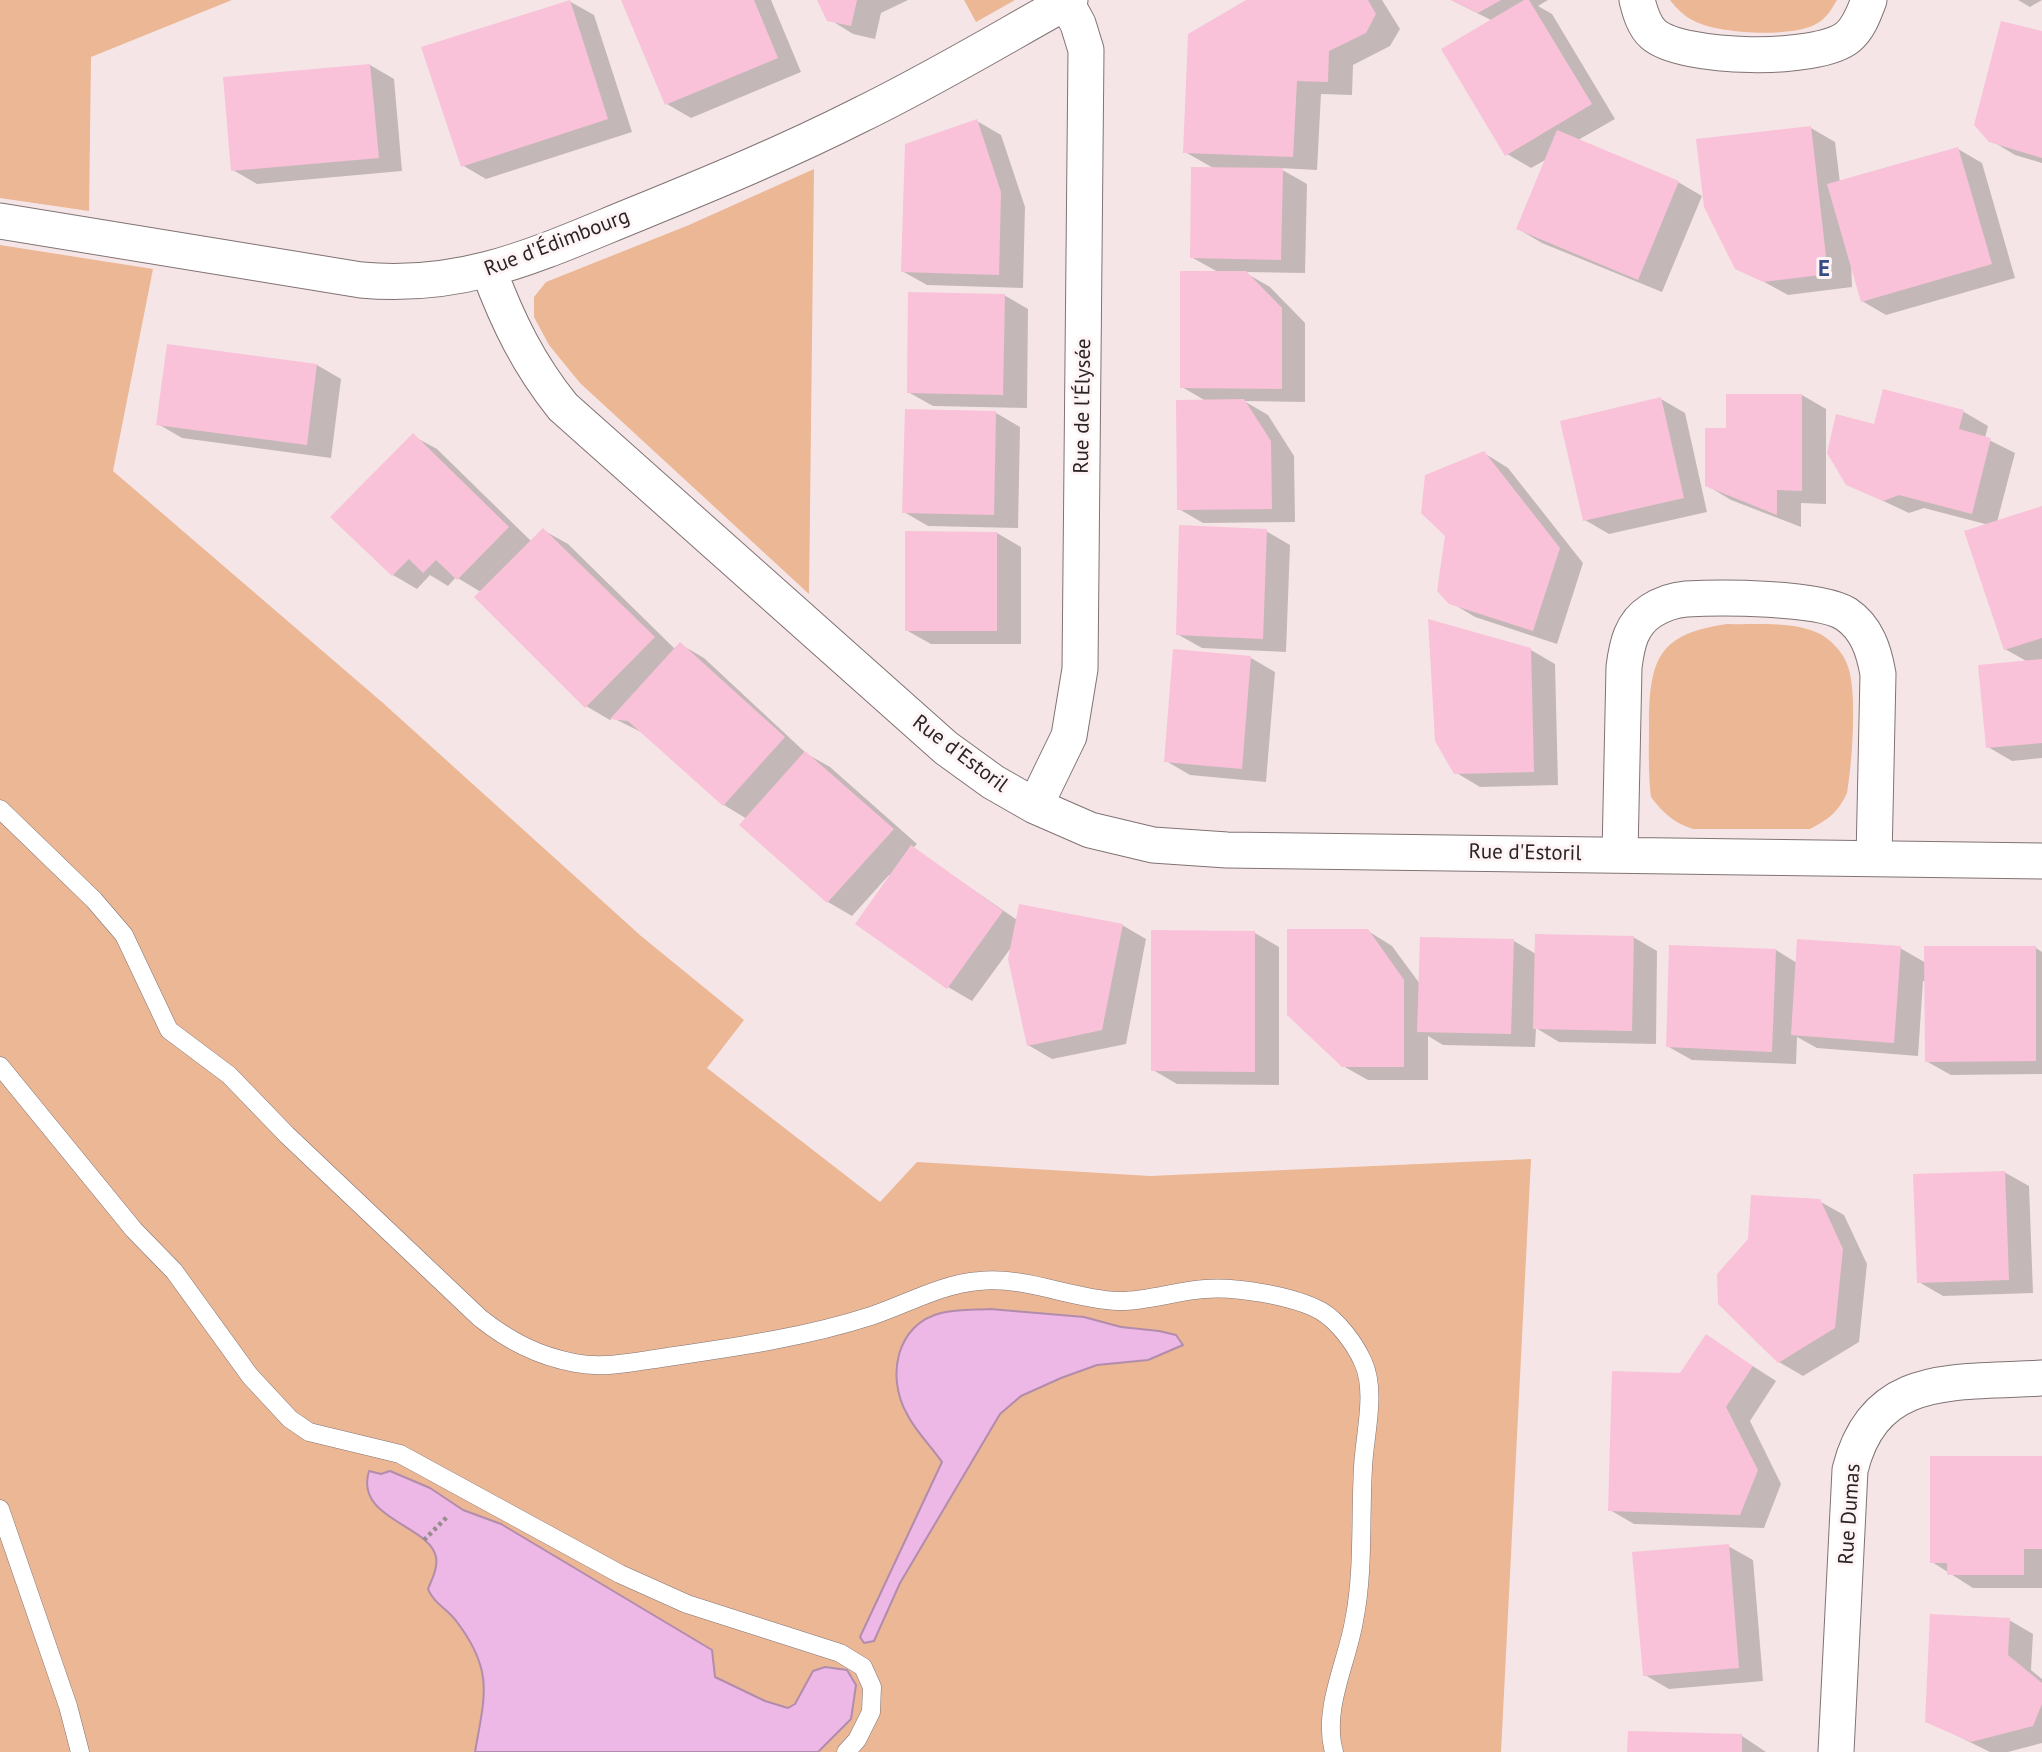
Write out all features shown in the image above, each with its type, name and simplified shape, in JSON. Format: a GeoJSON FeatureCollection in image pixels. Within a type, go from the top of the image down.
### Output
{"type":"FeatureCollection","features":[{"type":"Feature","properties":{"kind":"street"},"geometry":{"type":"LineString","coordinates":[[1637,0],[1641,15],[1653,34],[1675,45],[1698,52],[1806,53],[1829,48],[1848,37],[1862,19],[1869,0]]}},
{"type":"Feature","properties":{"kind":"street","name":"Rue d'Édimbourg"},"geometry":{"type":"LineString","coordinates":[[0,221],[361,280],[414,282],[489,271],[767,160],[915,87],[1068,1]]}},
{"type":"Feature","properties":{"kind":"street","name":"Rue de l'Élysée"},"geometry":{"type":"LineString","coordinates":[[1035,806],[1069,736],[1080,669],[1086,75],[1083,38],[1068,1]]}},
{"type":"Feature","properties":{"kind":"street","name":"Rue d'Estoril"},"geometry":{"type":"LineString","coordinates":[[489,271],[507,321],[524,353],[563,407],[946,748],[993,782],[1035,806],[1090,830],[1134,841],[1182,848],[2042,861]]}},
{"type":"Feature","properties":{"kind":"street"},"geometry":{"type":"LineString","coordinates":[[1620,854],[1624,667],[1628,641],[1637,624],[1650,612],[1667,602],[1686,599],[1798,602],[1825,606],[1846,614],[1861,628],[1873,649],[1878,674],[1874,858]]}},
{"type":"Feature","properties":{"kind":"street","name":"Rue Dumas"},"geometry":{"type":"LineString","coordinates":[[1836,1752],[1850,1470],[1863,1431],[1893,1401],[1912,1391],[1945,1385],[2042,1378]]}},
{"type":"Feature","properties":{"kind":"lane"},"geometry":{"type":"LineString","coordinates":[[0,809],[94,900],[124,935],[169,1030],[229,1075],[287,1135],[480,1318],[512,1342],[544,1355],[578,1364],[614,1365],[704,1352],[807,1333],[872,1316],[936,1290],[979,1281],[1015,1282],[1122,1301],[1209,1288],[1291,1300],[1322,1312],[1347,1336],[1365,1365],[1370,1409],[1363,1466],[1360,1574],[1354,1622],[1332,1711],[1334,1752]]}},
{"type":"Feature","properties":{"kind":"lane"},"geometry":{"type":"LineString","coordinates":[[0,1066],[134,1230],[174,1271],[250,1376],[289,1419],[309,1432],[400,1454],[620,1574],[687,1604],[840,1653],[863,1667],[872,1686],[871,1712],[857,1740],[846,1752]]}},
{"type":"Feature","properties":{"kind":"lane"},"geometry":{"type":"LineString","coordinates":[[0,1509],[68,1706],[79,1752]]}},
{"type":"Feature","properties":{"kind":"path"},"geometry":{"type":"LineString","coordinates":[[424,1541],[451,1513]]}},
{"type":"Feature","properties":{"kind":"shaded area"},"geometry":{"type":"Polygon","coordinates":[[[0,0],[232,0],[91,57],[89,211],[0,198],[0,0]]]}},
{"type":"Feature","properties":{"kind":"shaded area"},"geometry":{"type":"Polygon","coordinates":[[[964,0],[1015,0],[976,22],[964,0]]]}},
{"type":"Feature","properties":{"kind":"shaded area"},"geometry":{"type":"Polygon","coordinates":[[[1670,0],[1837,0],[1825,17],[1816,24],[1790,31],[1755,33],[1720,29],[1694,21],[1670,0]]]}},
{"type":"Feature","properties":{"kind":"shaded area"},"geometry":{"type":"Polygon","coordinates":[[[814,169],[809,594],[580,383],[549,345],[534,317],[534,297],[546,282],[689,225],[814,169]]]}},
{"type":"Feature","properties":{"kind":"shaded area"},"geometry":{"type":"Polygon","coordinates":[[[0,245],[153,269],[113,471],[383,703],[641,936],[744,1020],[707,1068],[880,1202],[917,1162],[1150,1176],[1531,1159],[1501,1752],[0,1752],[0,245]]]}},
{"type":"Feature","properties":{"kind":"shaded area"},"geometry":{"type":"Polygon","coordinates":[[[1727,624],[1785,625],[1808,629],[1831,642],[1847,664],[1853,708],[1847,793],[1832,814],[1810,829],[1693,829],[1669,817],[1651,797],[1650,700],[1656,666],[1663,653],[1686,635],[1727,624]]]}},
{"type":"Feature","properties":{"kind":"shaded area"},"geometry":{"type":"Polygon","coordinates":[[[990,1309],[1084,1317],[1121,1327],[1176,1335],[1183,1345],[1148,1360],[1097,1365],[1061,1378],[1021,1396],[1000,1414],[900,1583],[874,1641],[864,1643],[860,1637],[942,1462],[915,1427],[901,1399],[897,1384],[899,1354],[914,1328],[926,1319],[947,1312],[990,1309]]]}},
{"type":"Feature","properties":{"kind":"shaded area"},"geometry":{"type":"Polygon","coordinates":[[[369,1471],[381,1474],[390,1471],[430,1488],[463,1510],[501,1524],[712,1650],[715,1677],[765,1701],[788,1708],[795,1704],[813,1671],[825,1667],[847,1670],[856,1685],[851,1719],[818,1752],[475,1752],[484,1684],[477,1655],[457,1622],[428,1589],[436,1565],[431,1546],[382,1511],[372,1500],[367,1487],[369,1471]]]}},
{"type":"Feature","properties":{"kind":"building"},"geometry":{"type":"Polygon","coordinates":[[[570,0],[608,119],[461,167],[421,47],[570,0]]]}},
{"type":"Feature","properties":{"kind":"building"},"geometry":{"type":"Polygon","coordinates":[[[621,0],[754,0],[778,58],[665,105],[621,0]]]}},
{"type":"Feature","properties":{"kind":"building"},"geometry":{"type":"Polygon","coordinates":[[[817,0],[857,0],[851,26],[827,21],[817,0]]]}},
{"type":"Feature","properties":{"kind":"building"},"geometry":{"type":"Polygon","coordinates":[[[1246,0],[1368,0],[1376,14],[1366,33],[1329,51],[1328,82],[1297,81],[1293,157],[1183,153],[1188,34],[1246,0]]]}},
{"type":"Feature","properties":{"kind":"building"},"geometry":{"type":"Polygon","coordinates":[[[1451,0],[1501,0],[1478,13],[1451,0]]]}},
{"type":"Feature","properties":{"kind":"building"},"geometry":{"type":"Polygon","coordinates":[[[1524,0],[1529,0],[1592,104],[1505,156],[1441,49],[1524,0]]]}},
{"type":"Feature","properties":{"kind":"building"},"geometry":{"type":"Polygon","coordinates":[[[2001,21],[2042,31],[2042,158],[1989,142],[1974,125],[2001,21]]]}},
{"type":"Feature","properties":{"kind":"building"},"geometry":{"type":"Polygon","coordinates":[[[370,64],[379,158],[231,171],[223,77],[370,64]]]}},
{"type":"Feature","properties":{"kind":"building"},"geometry":{"type":"Polygon","coordinates":[[[977,119],[1001,192],[999,275],[901,272],[905,144],[977,119]]]}},
{"type":"Feature","properties":{"kind":"building"},"geometry":{"type":"Polygon","coordinates":[[[1811,126],[1828,274],[1763,282],[1735,269],[1704,207],[1696,139],[1811,126]]]}},
{"type":"Feature","properties":{"kind":"building"},"geometry":{"type":"Polygon","coordinates":[[[1557,130],[1679,181],[1638,280],[1516,229],[1557,130]]]}},
{"type":"Feature","properties":{"kind":"building"},"geometry":{"type":"Polygon","coordinates":[[[1958,147],[1992,264],[1861,302],[1827,184],[1958,147]]]}},
{"type":"Feature","properties":{"kind":"building"},"geometry":{"type":"Polygon","coordinates":[[[1191,167],[1283,168],[1281,260],[1190,258],[1191,167]]]}},
{"type":"Feature","properties":{"kind":"building"},"geometry":{"type":"Polygon","coordinates":[[[1180,271],[1246,271],[1282,308],[1282,389],[1180,388],[1180,271]]]}},
{"type":"Feature","properties":{"kind":"building"},"geometry":{"type":"Polygon","coordinates":[[[908,292],[1005,294],[1003,395],[907,393],[908,292]]]}},
{"type":"Feature","properties":{"kind":"building"},"geometry":{"type":"Polygon","coordinates":[[[167,344],[317,364],[307,445],[156,425],[167,344]]]}},
{"type":"Feature","properties":{"kind":"building"},"geometry":{"type":"Polygon","coordinates":[[[1883,389],[1964,410],[1959,429],[1991,438],[1972,514],[1899,495],[1883,501],[1846,485],[1827,453],[1836,414],[1874,424],[1883,389]]]}},
{"type":"Feature","properties":{"kind":"building"},"geometry":{"type":"Polygon","coordinates":[[[1726,394],[1802,394],[1802,491],[1777,490],[1777,515],[1705,486],[1705,428],[1726,428],[1726,394]]]}},
{"type":"Feature","properties":{"kind":"building"},"geometry":{"type":"Polygon","coordinates":[[[1661,397],[1684,498],[1583,521],[1560,421],[1661,397]]]}},
{"type":"Feature","properties":{"kind":"building"},"geometry":{"type":"Polygon","coordinates":[[[1244,399],[1271,441],[1272,509],[1177,510],[1176,400],[1244,399]]]}},
{"type":"Feature","properties":{"kind":"building"},"geometry":{"type":"Polygon","coordinates":[[[905,409],[996,411],[994,515],[902,513],[905,409]]]}},
{"type":"Feature","properties":{"kind":"building"},"geometry":{"type":"Polygon","coordinates":[[[413,433],[509,527],[457,580],[436,560],[423,573],[409,559],[392,576],[330,517],[413,433]]]}},
{"type":"Feature","properties":{"kind":"building"},"geometry":{"type":"Polygon","coordinates":[[[1484,451],[1560,548],[1533,631],[1449,604],[1437,591],[1445,536],[1421,513],[1425,475],[1484,451]]]}},
{"type":"Feature","properties":{"kind":"building"},"geometry":{"type":"Polygon","coordinates":[[[2042,506],[2042,638],[2004,650],[1964,531],[2042,506]]]}},
{"type":"Feature","properties":{"kind":"building"},"geometry":{"type":"Polygon","coordinates":[[[1179,525],[1267,529],[1263,639],[1176,635],[1179,525]]]}},
{"type":"Feature","properties":{"kind":"building"},"geometry":{"type":"Polygon","coordinates":[[[543,528],[655,637],[585,708],[474,597],[543,528]]]}},
{"type":"Feature","properties":{"kind":"building"},"geometry":{"type":"Polygon","coordinates":[[[905,531],[997,532],[997,631],[905,631],[905,531]]]}},
{"type":"Feature","properties":{"kind":"building"},"geometry":{"type":"Polygon","coordinates":[[[1428,619],[1531,648],[1534,772],[1454,774],[1435,741],[1428,619]]]}},
{"type":"Feature","properties":{"kind":"building"},"geometry":{"type":"Polygon","coordinates":[[[680,642],[785,737],[723,806],[628,721],[610,719],[680,642]]]}},
{"type":"Feature","properties":{"kind":"building"},"geometry":{"type":"Polygon","coordinates":[[[1173,649],[1251,656],[1242,769],[1164,762],[1173,649]]]}},
{"type":"Feature","properties":{"kind":"building"},"geometry":{"type":"Polygon","coordinates":[[[2042,659],[2042,743],[1986,748],[1978,665],[2042,659]]]}},
{"type":"Feature","properties":{"kind":"building"},"geometry":{"type":"Polygon","coordinates":[[[805,751],[894,829],[827,903],[739,825],[805,751]]]}},
{"type":"Feature","properties":{"kind":"building"},"geometry":{"type":"Polygon","coordinates":[[[911,845],[1003,911],[947,989],[855,924],[911,845]]]}},
{"type":"Feature","properties":{"kind":"building"},"geometry":{"type":"Polygon","coordinates":[[[1019,904],[1123,924],[1102,1030],[1027,1046],[1008,959],[1019,904]]]}},
{"type":"Feature","properties":{"kind":"building"},"geometry":{"type":"Polygon","coordinates":[[[1287,929],[1368,929],[1404,980],[1404,1067],[1342,1067],[1287,1015],[1287,929]]]}},
{"type":"Feature","properties":{"kind":"building"},"geometry":{"type":"Polygon","coordinates":[[[1151,930],[1255,931],[1255,1072],[1151,1071],[1151,930]]]}},
{"type":"Feature","properties":{"kind":"building"},"geometry":{"type":"Polygon","coordinates":[[[1535,934],[1634,936],[1632,1031],[1533,1029],[1535,934]]]}},
{"type":"Feature","properties":{"kind":"building"},"geometry":{"type":"Polygon","coordinates":[[[1420,937],[1514,939],[1511,1034],[1417,1032],[1420,937]]]}},
{"type":"Feature","properties":{"kind":"building"},"geometry":{"type":"Polygon","coordinates":[[[1797,939],[1901,946],[1894,1043],[1791,1035],[1797,939]]]}},
{"type":"Feature","properties":{"kind":"building"},"geometry":{"type":"Polygon","coordinates":[[[1669,945],[1776,949],[1772,1052],[1666,1047],[1669,945]]]}},
{"type":"Feature","properties":{"kind":"building"},"geometry":{"type":"Polygon","coordinates":[[[1924,946],[2036,946],[2036,1061],[1925,1062],[1924,946]]]}},
{"type":"Feature","properties":{"kind":"building"},"geometry":{"type":"Polygon","coordinates":[[[2005,1171],[2009,1280],[1917,1283],[1913,1174],[2005,1171]]]}},
{"type":"Feature","properties":{"kind":"building"},"geometry":{"type":"Polygon","coordinates":[[[1751,1195],[1820,1199],[1843,1249],[1835,1328],[1778,1363],[1718,1304],[1717,1274],[1748,1239],[1751,1195]]]}},
{"type":"Feature","properties":{"kind":"building"},"geometry":{"type":"Polygon","coordinates":[[[1706,1334],[1753,1366],[1726,1407],[1758,1470],[1740,1515],[1608,1511],[1612,1371],[1680,1373],[1706,1334]]]}},
{"type":"Feature","properties":{"kind":"building"},"geometry":{"type":"Polygon","coordinates":[[[1930,1456],[2042,1456],[2042,1549],[2024,1549],[2024,1575],[1947,1575],[1947,1563],[1930,1563],[1930,1456]]]}},
{"type":"Feature","properties":{"kind":"building"},"geometry":{"type":"Polygon","coordinates":[[[1729,1544],[1739,1668],[1643,1676],[1632,1552],[1729,1544]]]}},
{"type":"Feature","properties":{"kind":"building"},"geometry":{"type":"Polygon","coordinates":[[[1930,1614],[2010,1618],[2008,1655],[2042,1683],[2042,1704],[2033,1726],[1971,1742],[1925,1722],[1930,1614]]]}},
{"type":"Feature","properties":{"kind":"building"},"geometry":{"type":"Polygon","coordinates":[[[1628,1731],[1742,1734],[1742,1752],[1627,1752],[1628,1731]]]}},
{"type":"Feature","properties":{"kind":"district","name":"E"},"geometry":{"type":"Point","coordinates":[1824,269]}}]}
